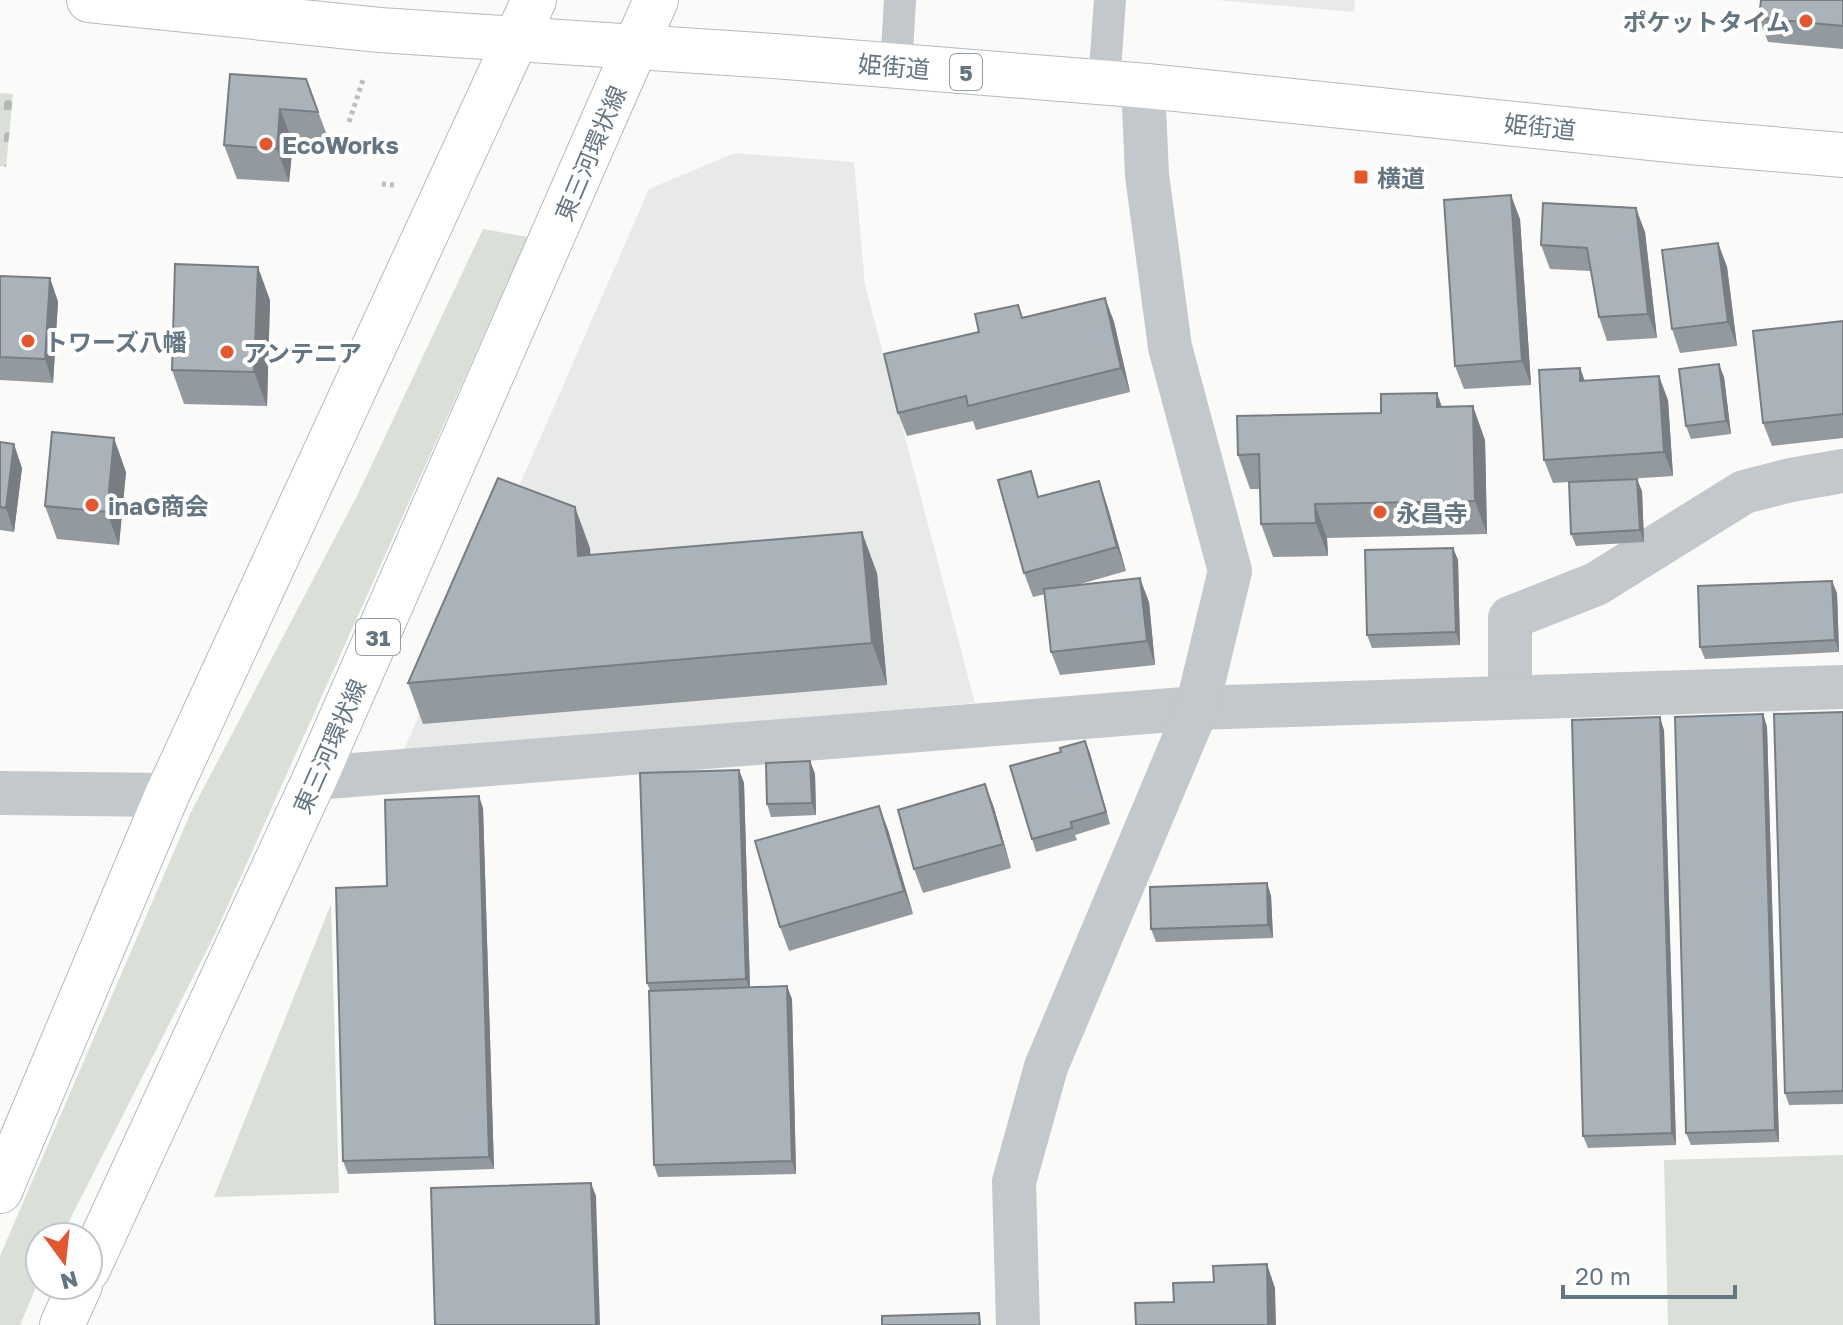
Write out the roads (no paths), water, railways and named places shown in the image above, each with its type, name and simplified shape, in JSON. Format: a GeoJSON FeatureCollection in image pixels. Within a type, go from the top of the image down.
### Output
{"type":"FeatureCollection","features":[{"type":"Feature","properties":{"kind":"main road","name":"姫街道"},"geometry":{"type":"LineString","coordinates":[[89,0],[380,30],[1147,86],[1843,155]]}},
{"type":"Feature","properties":{"kind":"main road"},"geometry":{"type":"LineString","coordinates":[[0,1191],[167,795],[534,0]]}},
{"type":"Feature","properties":{"kind":"main road","name":"東三河環状線"},"geometry":{"type":"LineString","coordinates":[[104,1234],[315,778],[656,0]]}},
{"type":"Feature","properties":{"kind":"main road"},"geometry":{"type":"LineString","coordinates":[[62,1325],[73,1301]]}},
{"type":"Feature","properties":{"kind":"street"},"geometry":{"type":"LineString","coordinates":[[1018,1325],[1014,1182],[1046,1067],[1197,708],[1230,571],[1170,347],[1147,175],[1144,107],[1147,86]]}},
{"type":"Feature","properties":{"kind":"street"},"geometry":{"type":"LineString","coordinates":[[1510,697],[1510,618],[1596,584],[1744,492],[1843,471]]}},
{"type":"Feature","properties":{"kind":"street"},"geometry":{"type":"LineString","coordinates":[[315,778],[1197,708],[1843,687]]}},
{"type":"Feature","properties":{"kind":"street"},"geometry":{"type":"LineString","coordinates":[[0,793],[167,795]]}},
{"type":"Feature","properties":{"kind":"lane"},"geometry":{"type":"LineString","coordinates":[[896,67],[900,0]]}},
{"type":"Feature","properties":{"kind":"lane"},"geometry":{"type":"LineString","coordinates":[[1104,83],[1110,0]]}},
{"type":"Feature","properties":{"kind":"place","name":"ポケットタイム"},"geometry":{"type":"Point","coordinates":[1806,21]}},
{"type":"Feature","properties":{"kind":"place","name":"EcoWorks"},"geometry":{"type":"Point","coordinates":[266,144]}},
{"type":"Feature","properties":{"kind":"place","name":"横道"},"geometry":{"type":"Point","coordinates":[1361,177]}},
{"type":"Feature","properties":{"kind":"place","name":"トワーズ八幡"},"geometry":{"type":"Point","coordinates":[28,341]}},
{"type":"Feature","properties":{"kind":"place","name":"アンテニア"},"geometry":{"type":"Point","coordinates":[227,352]}},
{"type":"Feature","properties":{"kind":"place","name":"inaG商会"},"geometry":{"type":"Point","coordinates":[92,505]}},
{"type":"Feature","properties":{"kind":"place","name":"永昌寺"},"geometry":{"type":"Point","coordinates":[1380,512]}}]}
